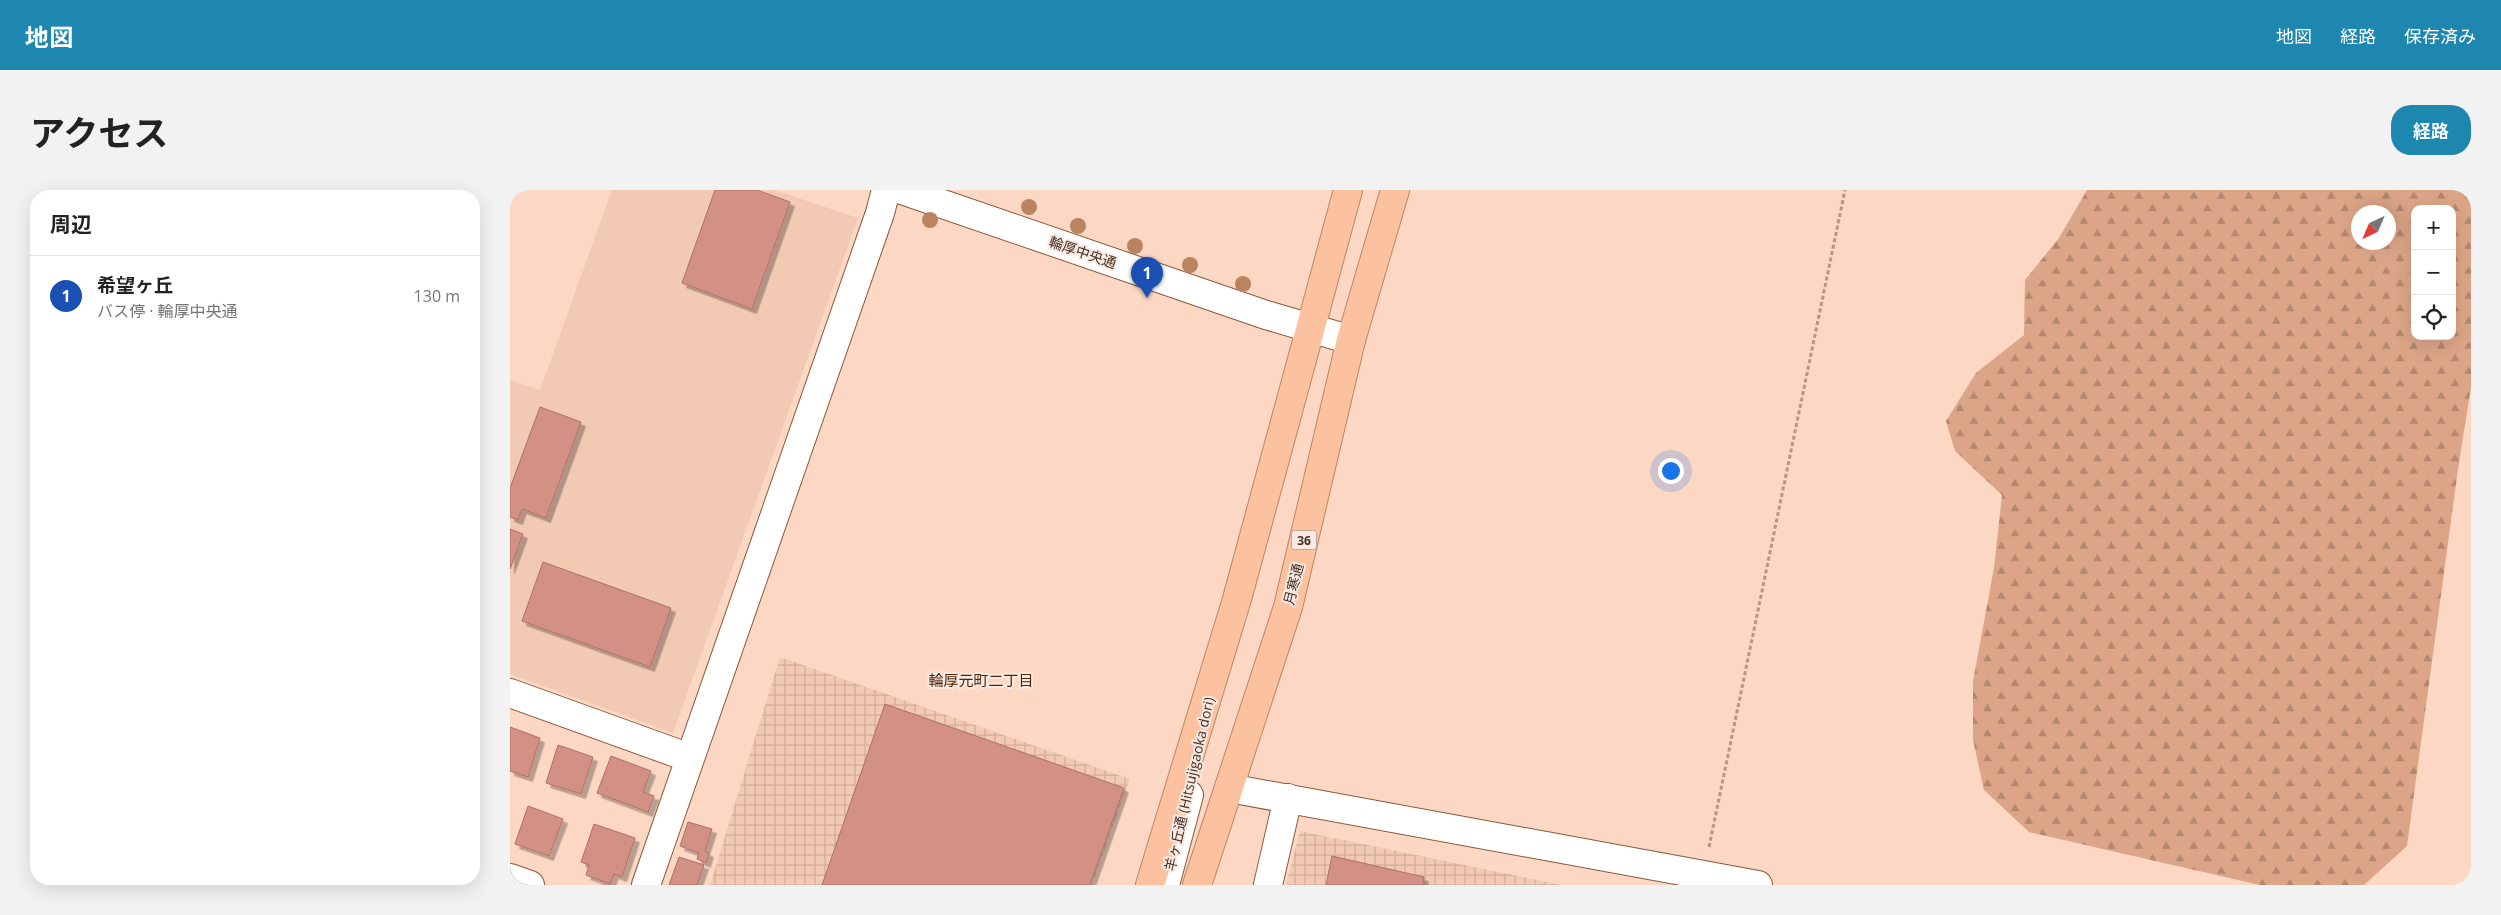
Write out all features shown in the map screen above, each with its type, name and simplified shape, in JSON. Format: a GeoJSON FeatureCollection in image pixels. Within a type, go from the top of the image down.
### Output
{"type":"FeatureCollection","features":[{"type":"Feature","properties":{"kind":"highway"},"geometry":{"type":"LineString","coordinates":[[1150,885],[1213,683],[1348,190]]}},
{"type":"Feature","properties":{"kind":"highway","name":"月寒通"},"geometry":{"type":"LineString","coordinates":[[1197,885],[1288,607],[1351,340],[1395,190]]}},
{"type":"Feature","properties":{"kind":"street"},"geometry":{"type":"LineString","coordinates":[[646,885],[880,213],[886,190]]}},
{"type":"Feature","properties":{"kind":"street","name":"輪厚中央通"},"geometry":{"type":"LineString","coordinates":[[902,190],[1266,315],[1351,340]]}},
{"type":"Feature","properties":{"kind":"street","name":"羊ヶ丘通 (Hitsujigaoka dori)"},"geometry":{"type":"LineString","coordinates":[[1165,885],[1180,836],[1213,683]]}},
{"type":"Feature","properties":{"kind":"street"},"geometry":{"type":"LineString","coordinates":[[510,693],[690,758]]}},
{"type":"Feature","properties":{"kind":"street"},"geometry":{"type":"LineString","coordinates":[[1229,788],[1758,885]]}},
{"type":"Feature","properties":{"kind":"street"},"geometry":{"type":"LineString","coordinates":[[1268,885],[1288,798]]}},
{"type":"Feature","properties":{"kind":"street"},"geometry":{"type":"LineString","coordinates":[[510,878],[530,885]]}},
{"type":"Feature","properties":{"kind":"path"},"geometry":{"type":"LineString","coordinates":[[1703,874],[1845,190]]}},
{"type":"Feature","properties":{"kind":"shaded area"},"geometry":{"type":"Polygon","coordinates":[[[612,190],[774,190],[858,218],[673,733],[510,674],[510,380],[540,390],[612,190]]]}},
{"type":"Feature","properties":{"kind":"shaded area"},"geometry":{"type":"Polygon","coordinates":[[[780,657],[1130,779],[1092,885],[710,885],[780,657]]]}},
{"type":"Feature","properties":{"kind":"shaded area"},"geometry":{"type":"Polygon","coordinates":[[[1300,831],[1561,885],[1286,885],[1300,831]]]}},
{"type":"Feature","properties":{"kind":"green space"},"geometry":{"type":"Polygon","coordinates":[[[2087,190],[2471,190],[2471,387],[2458,469],[2407,846],[2364,885],[2260,885],[2029,832],[1984,790],[1973,740],[1973,681],[1994,568],[2002,495],[1955,451],[1946,421],[1976,373],[2024,335],[2025,280],[2059,238],[2087,190]]]}},
{"type":"Feature","properties":{"kind":"building"},"geometry":{"type":"Polygon","coordinates":[[[715,190],[757,190],[790,202],[752,309],[682,283],[715,190]]]}},
{"type":"Feature","properties":{"kind":"building"},"geometry":{"type":"Polygon","coordinates":[[[540,407],[581,422],[546,518],[522,509],[518,520],[510,517],[510,488],[540,407]]]}},
{"type":"Feature","properties":{"kind":"building"},"geometry":{"type":"Polygon","coordinates":[[[510,529],[523,534],[510,569],[510,529]]]}},
{"type":"Feature","properties":{"kind":"building"},"geometry":{"type":"Polygon","coordinates":[[[543,562],[671,608],[650,667],[522,621],[543,562]]]}},
{"type":"Feature","properties":{"kind":"building"},"geometry":{"type":"Polygon","coordinates":[[[885,704],[1124,788],[1090,885],[822,885],[885,704]]]}},
{"type":"Feature","properties":{"kind":"building"},"geometry":{"type":"Polygon","coordinates":[[[510,727],[540,738],[528,777],[510,771],[510,727]]]}},
{"type":"Feature","properties":{"kind":"building"},"geometry":{"type":"Polygon","coordinates":[[[558,745],[593,757],[581,794],[546,783],[558,745]]]}},
{"type":"Feature","properties":{"kind":"building"},"geometry":{"type":"Polygon","coordinates":[[[611,756],[651,771],[643,792],[654,796],[648,812],[597,793],[611,756]]]}},
{"type":"Feature","properties":{"kind":"building"},"geometry":{"type":"Polygon","coordinates":[[[528,806],[563,819],[549,856],[515,844],[528,806]]]}},
{"type":"Feature","properties":{"kind":"building"},"geometry":{"type":"Polygon","coordinates":[[[688,822],[712,829],[705,851],[709,853],[706,863],[697,859],[699,853],[680,846],[688,822]]]}},
{"type":"Feature","properties":{"kind":"building"},"geometry":{"type":"Polygon","coordinates":[[[594,824],[635,838],[622,877],[614,874],[610,884],[586,875],[589,865],[581,862],[594,824]]]}},
{"type":"Feature","properties":{"kind":"building"},"geometry":{"type":"Polygon","coordinates":[[[1332,856],[1424,877],[1423,885],[1326,885],[1332,856]]]}},
{"type":"Feature","properties":{"kind":"building"},"geometry":{"type":"Polygon","coordinates":[[[679,857],[704,865],[697,885],[669,885],[679,857]]]}},
{"type":"Feature","properties":{"kind":"place","name":"希望ヶ丘"},"geometry":{"type":"Point","coordinates":[1147,298]}},
{"type":"Feature","properties":{"kind":"district","name":"輪厚元町二丁目"},"geometry":{"type":"Point","coordinates":[981,680]}}]}
